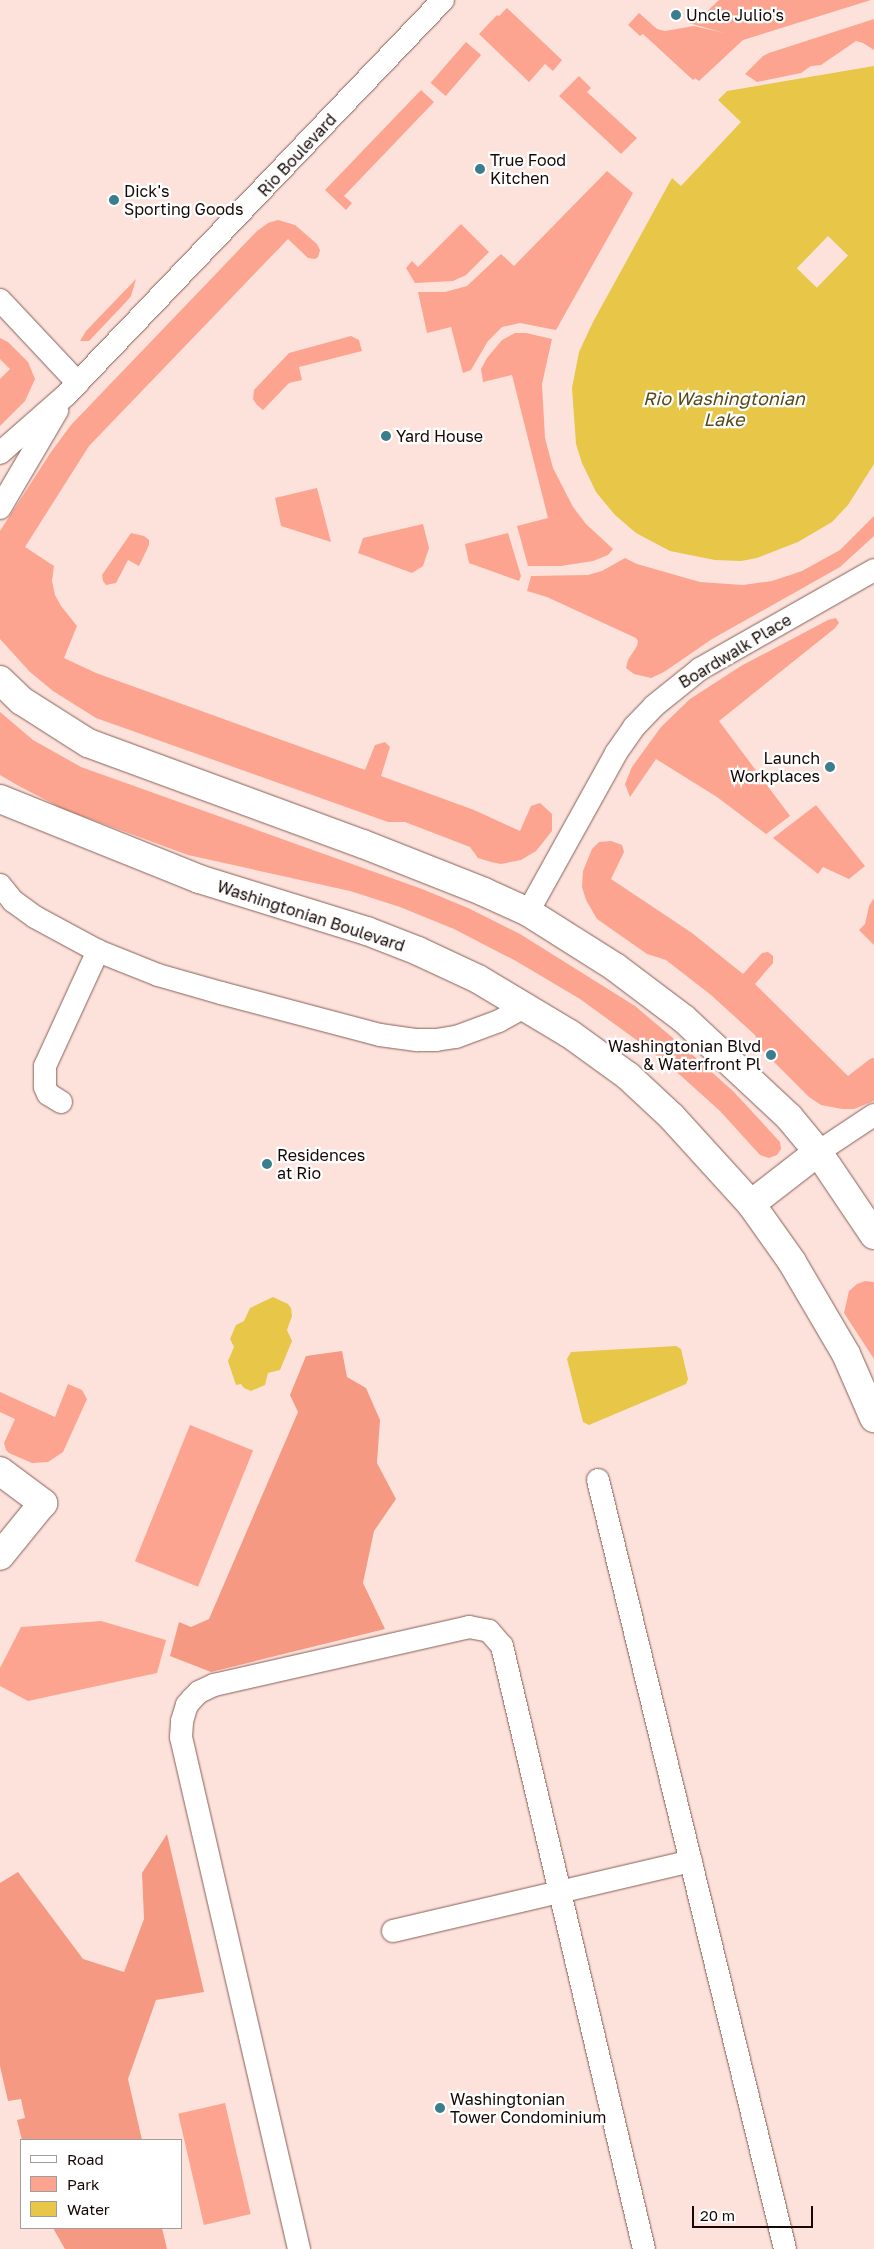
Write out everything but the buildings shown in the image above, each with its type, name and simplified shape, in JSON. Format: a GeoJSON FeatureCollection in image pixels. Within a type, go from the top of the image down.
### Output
{"type":"FeatureCollection","features":[{"type":"Feature","properties":{"kind":"street"},"geometry":{"type":"LineString","coordinates":[[0,680],[22,701],[88,743],[363,844],[484,892],[528,912],[616,967],[684,1018],[789,1116],[818,1152],[874,1234]]}},
{"type":"Feature","properties":{"kind":"street","name":"Washingtonian Boulevard"},"geometry":{"type":"LineString","coordinates":[[0,799],[199,879],[368,931],[478,979],[570,1034],[628,1076],[671,1116],[751,1204],[792,1262],[846,1354],[874,1418]]}},
{"type":"Feature","properties":{"kind":"street"},"geometry":{"type":"LineString","coordinates":[[751,1204],[818,1152]]}},
{"type":"Feature","properties":{"kind":"street"},"geometry":{"type":"LineString","coordinates":[[0,1471],[43,1503],[0,1556]]}},
{"type":"Feature","properties":{"kind":"lane","name":"Rio Boulevard"},"geometry":{"type":"LineString","coordinates":[[0,453],[72,389],[443,0]]}},
{"type":"Feature","properties":{"kind":"lane"},"geometry":{"type":"LineString","coordinates":[[0,300],[72,389]]}},
{"type":"Feature","properties":{"kind":"lane","name":"Rio Boulevard"},"geometry":{"type":"LineString","coordinates":[[0,508],[72,389]]}},
{"type":"Feature","properties":{"kind":"lane","name":"Boardwalk Place"},"geometry":{"type":"LineString","coordinates":[[528,912],[616,753],[634,727],[654,706],[700,669],[874,570]]}},
{"type":"Feature","properties":{"kind":"lane"},"geometry":{"type":"LineString","coordinates":[[0,886],[14,901],[35,917],[98,951],[158,975],[331,1023],[400,1038],[436,1040],[456,1037],[499,1021],[524,1007]]}},
{"type":"Feature","properties":{"kind":"lane"},"geometry":{"type":"LineString","coordinates":[[61,1102],[48,1094],[45,1087],[45,1066],[98,951]]}},
{"type":"Feature","properties":{"kind":"lane"},"geometry":{"type":"LineString","coordinates":[[818,1152],[874,1114]]}},
{"type":"Feature","properties":{"kind":"lane"},"geometry":{"type":"LineString","coordinates":[[598,1480],[785,2249]]}},
{"type":"Feature","properties":{"kind":"lane"},"geometry":{"type":"LineString","coordinates":[[300,2249],[181,1737],[182,1721],[188,1705],[199,1692],[214,1685],[469,1627],[489,1632],[502,1646],[644,2249]]}},
{"type":"Feature","properties":{"kind":"lane"},"geometry":{"type":"LineString","coordinates":[[392,1931],[690,1861]]}},
{"type":"Feature","properties":{"kind":"green space"},"geometry":{"type":"Polygon","coordinates":[[[719,0],[871,0],[743,40],[699,81],[695,78],[693,80],[643,34],[640,36],[628,25],[639,13],[657,29],[665,31],[694,26],[724,33],[689,23],[699,19],[719,0]]]}},
{"type":"Feature","properties":{"kind":"green space"},"geometry":{"type":"Polygon","coordinates":[[[507,8],[562,60],[553,71],[545,64],[529,82],[479,34],[497,15],[499,16],[507,8]]]}},
{"type":"Feature","properties":{"kind":"green space"},"geometry":{"type":"Polygon","coordinates":[[[874,19],[874,50],[856,41],[821,65],[811,66],[801,73],[757,82],[745,74],[763,56],[769,53],[874,19]]]}},
{"type":"Feature","properties":{"kind":"green space"},"geometry":{"type":"Polygon","coordinates":[[[466,42],[481,55],[446,96],[431,83],[466,42]]]}},
{"type":"Feature","properties":{"kind":"green space"},"geometry":{"type":"Polygon","coordinates":[[[579,76],[591,88],[587,92],[637,138],[621,154],[559,96],[579,76]]]}},
{"type":"Feature","properties":{"kind":"green space"},"geometry":{"type":"Polygon","coordinates":[[[421,90],[434,102],[344,196],[352,203],[346,210],[325,190],[421,90]]]}},
{"type":"Feature","properties":{"kind":"green space"},"geometry":{"type":"Polygon","coordinates":[[[607,171],[633,193],[556,330],[520,323],[502,327],[488,341],[471,370],[463,373],[451,327],[427,333],[418,292],[445,292],[467,286],[501,254],[514,266],[607,171]]]}},
{"type":"Feature","properties":{"kind":"green space"},"geometry":{"type":"Polygon","coordinates":[[[278,220],[295,225],[317,244],[320,250],[318,257],[315,259],[308,258],[288,239],[89,446],[25,547],[54,566],[52,581],[55,595],[77,626],[64,658],[96,673],[365,770],[375,745],[385,742],[390,747],[381,776],[474,810],[520,831],[531,806],[540,803],[552,814],[552,831],[536,851],[521,860],[501,864],[478,858],[470,847],[405,822],[388,822],[96,718],[53,691],[30,672],[0,639],[0,531],[51,452],[71,425],[257,231],[268,223],[278,220]]]}},
{"type":"Feature","properties":{"kind":"green space"},"geometry":{"type":"Polygon","coordinates":[[[461,224],[489,252],[466,275],[453,281],[415,283],[406,268],[412,261],[418,267],[461,224]]]}},
{"type":"Feature","properties":{"kind":"green space"},"geometry":{"type":"Polygon","coordinates":[[[136,279],[131,296],[126,302],[89,341],[80,341],[86,331],[136,279]]]}},
{"type":"Feature","properties":{"kind":"green space"},"geometry":{"type":"Polygon","coordinates":[[[515,333],[526,333],[552,339],[542,384],[545,438],[553,468],[573,507],[586,524],[613,549],[608,555],[593,561],[561,566],[528,566],[517,526],[548,518],[512,375],[483,382],[481,369],[487,358],[502,340],[515,333]]]}},
{"type":"Feature","properties":{"kind":"green space"},"geometry":{"type":"Polygon","coordinates":[[[351,336],[359,340],[362,351],[299,367],[302,380],[289,383],[263,410],[257,405],[253,399],[254,390],[289,353],[351,336]]]}},
{"type":"Feature","properties":{"kind":"green space"},"geometry":{"type":"Polygon","coordinates":[[[0,338],[8,342],[28,362],[35,379],[25,401],[0,426],[0,379],[10,369],[0,359],[0,338]]]}},
{"type":"Feature","properties":{"kind":"green space"},"geometry":{"type":"Polygon","coordinates":[[[317,488],[331,542],[281,526],[275,498],[317,488]]]}},
{"type":"Feature","properties":{"kind":"green space"},"geometry":{"type":"Polygon","coordinates":[[[874,516],[874,536],[840,567],[712,639],[664,672],[651,678],[634,674],[626,668],[628,660],[637,646],[638,641],[636,638],[547,597],[527,591],[531,576],[588,575],[602,571],[625,558],[637,564],[700,582],[743,585],[772,581],[802,571],[840,550],[874,516]]]}},
{"type":"Feature","properties":{"kind":"green space"},"geometry":{"type":"Polygon","coordinates":[[[423,524],[429,548],[423,566],[412,573],[358,553],[363,538],[423,524]]]}},
{"type":"Feature","properties":{"kind":"green space"},"geometry":{"type":"Polygon","coordinates":[[[131,533],[144,536],[149,540],[149,545],[139,566],[128,560],[116,583],[106,585],[102,575],[131,533]]]}},
{"type":"Feature","properties":{"kind":"green space"},"geometry":{"type":"Polygon","coordinates":[[[508,533],[521,576],[519,581],[469,563],[465,544],[508,533]]]}},
{"type":"Feature","properties":{"kind":"green space"},"geometry":{"type":"Polygon","coordinates":[[[836,618],[839,623],[834,629],[719,721],[790,816],[766,834],[717,797],[656,759],[630,797],[625,784],[632,767],[661,727],[690,699],[741,666],[828,620],[836,618]]]}},
{"type":"Feature","properties":{"kind":"green space"},"geometry":{"type":"Polygon","coordinates":[[[0,712],[33,740],[81,767],[422,889],[468,908],[520,934],[635,1006],[734,1092],[780,1142],[781,1149],[777,1155],[769,1158],[760,1155],[720,1111],[642,1044],[580,999],[516,961],[454,929],[400,907],[350,891],[188,855],[63,809],[17,785],[0,775],[0,712]]]}},
{"type":"Feature","properties":{"kind":"green space"},"geometry":{"type":"Polygon","coordinates":[[[816,805],[865,866],[849,879],[823,867],[818,874],[773,838],[816,805]]]}},
{"type":"Feature","properties":{"kind":"green space"},"geometry":{"type":"Polygon","coordinates":[[[611,841],[622,845],[624,852],[611,879],[692,933],[743,974],[762,953],[768,952],[773,956],[773,963],[755,984],[848,1076],[874,1058],[874,1101],[854,1109],[821,1105],[809,1097],[759,1047],[755,1035],[711,995],[666,960],[647,954],[597,919],[586,900],[582,887],[583,871],[592,849],[599,842],[611,841]]]}},
{"type":"Feature","properties":{"kind":"green space"},"geometry":{"type":"Polygon","coordinates":[[[874,898],[874,945],[859,930],[865,924],[869,906],[874,898]]]}},
{"type":"Feature","properties":{"kind":"green space"},"geometry":{"type":"Polygon","coordinates":[[[865,1281],[874,1282],[874,1359],[844,1313],[849,1291],[857,1284],[865,1281]]]}},
{"type":"Feature","properties":{"kind":"green space"},"geometry":{"type":"Polygon","coordinates":[[[68,1384],[82,1390],[87,1399],[63,1452],[48,1462],[32,1463],[9,1453],[4,1443],[15,1419],[0,1412],[0,1392],[55,1417],[68,1384]]]}},
{"type":"Feature","properties":{"kind":"green space"},"geometry":{"type":"Polygon","coordinates":[[[190,1425],[253,1450],[198,1587],[135,1561],[190,1425]]]}},
{"type":"Feature","properties":{"kind":"green space"},"geometry":{"type":"Polygon","coordinates":[[[101,1621],[166,1640],[157,1673],[28,1701],[0,1686],[0,1668],[21,1627],[101,1621]]]}},
{"type":"Feature","properties":{"kind":"green space"},"geometry":{"type":"Polygon","coordinates":[[[225,2103],[251,2214],[204,2225],[178,2114],[225,2103]]]}},
{"type":"Feature","properties":{"kind":"shaded area"},"geometry":{"type":"Polygon","coordinates":[[[342,1351],[347,1377],[366,1388],[380,1420],[377,1463],[396,1499],[374,1531],[363,1583],[385,1629],[211,1672],[170,1656],[179,1622],[191,1627],[209,1619],[298,1412],[290,1395],[306,1356],[342,1351]]]}},
{"type":"Feature","properties":{"kind":"shaded area"},"geometry":{"type":"Polygon","coordinates":[[[167,1834],[204,1992],[156,2000],[128,2079],[142,2139],[22,2139],[17,2120],[25,2118],[21,2099],[8,2101],[0,2066],[0,1883],[18,1872],[83,1959],[124,1972],[144,1919],[142,1873],[167,1834]]]}},
{"type":"Feature","properties":{"kind":"shaded area"},"geometry":{"type":"Polygon","coordinates":[[[54,2229],[162,2229],[167,2249],[65,2249],[54,2229]]]}},
{"type":"Feature","properties":{"kind":"water","name":"Rio Washingtonian Lake"},"geometry":{"type":"Polygon","coordinates":[[[874,66],[874,464],[848,505],[832,522],[798,542],[757,558],[741,561],[715,560],[670,551],[636,533],[615,515],[596,492],[582,463],[576,444],[572,388],[579,352],[593,322],[672,178],[681,186],[741,122],[718,100],[727,91],[874,66]]]}},
{"type":"Feature","properties":{"kind":"water"},"geometry":{"type":"Polygon","coordinates":[[[273,1297],[288,1304],[291,1308],[292,1316],[287,1330],[292,1341],[280,1370],[268,1373],[265,1385],[251,1391],[244,1388],[241,1384],[236,1385],[228,1361],[234,1347],[230,1339],[236,1325],[244,1321],[250,1308],[273,1297]]]}},
{"type":"Feature","properties":{"kind":"water"},"geometry":{"type":"Polygon","coordinates":[[[676,1346],[681,1349],[688,1379],[686,1384],[589,1425],[583,1422],[567,1359],[571,1352],[676,1346]]]}},
{"type":"Feature","properties":{"kind":"pier"},"geometry":{"type":"Polygon","coordinates":[[[828,236],[848,255],[817,288],[797,268],[828,236]]]}},
{"type":"Feature","properties":{"kind":"place","name":"Uncle Julio's"},"geometry":{"type":"Point","coordinates":[676,15]}},
{"type":"Feature","properties":{"kind":"place","name":"True Food Kitchen"},"geometry":{"type":"Point","coordinates":[480,169]}},
{"type":"Feature","properties":{"kind":"place","name":"Dick's Sporting Goods"},"geometry":{"type":"Point","coordinates":[114,200]}},
{"type":"Feature","properties":{"kind":"place","name":"Yard House"},"geometry":{"type":"Point","coordinates":[386,436]}},
{"type":"Feature","properties":{"kind":"place","name":"Launch Workplaces"},"geometry":{"type":"Point","coordinates":[830,767]}},
{"type":"Feature","properties":{"kind":"place","name":"Washingtonian Blvd & Waterfront Pl"},"geometry":{"type":"Point","coordinates":[771,1055]}},
{"type":"Feature","properties":{"kind":"place","name":"Residences at Rio"},"geometry":{"type":"Point","coordinates":[267,1164]}},
{"type":"Feature","properties":{"kind":"place","name":"Washingtonian Tower Condominium"},"geometry":{"type":"Point","coordinates":[440,2108]}}]}
